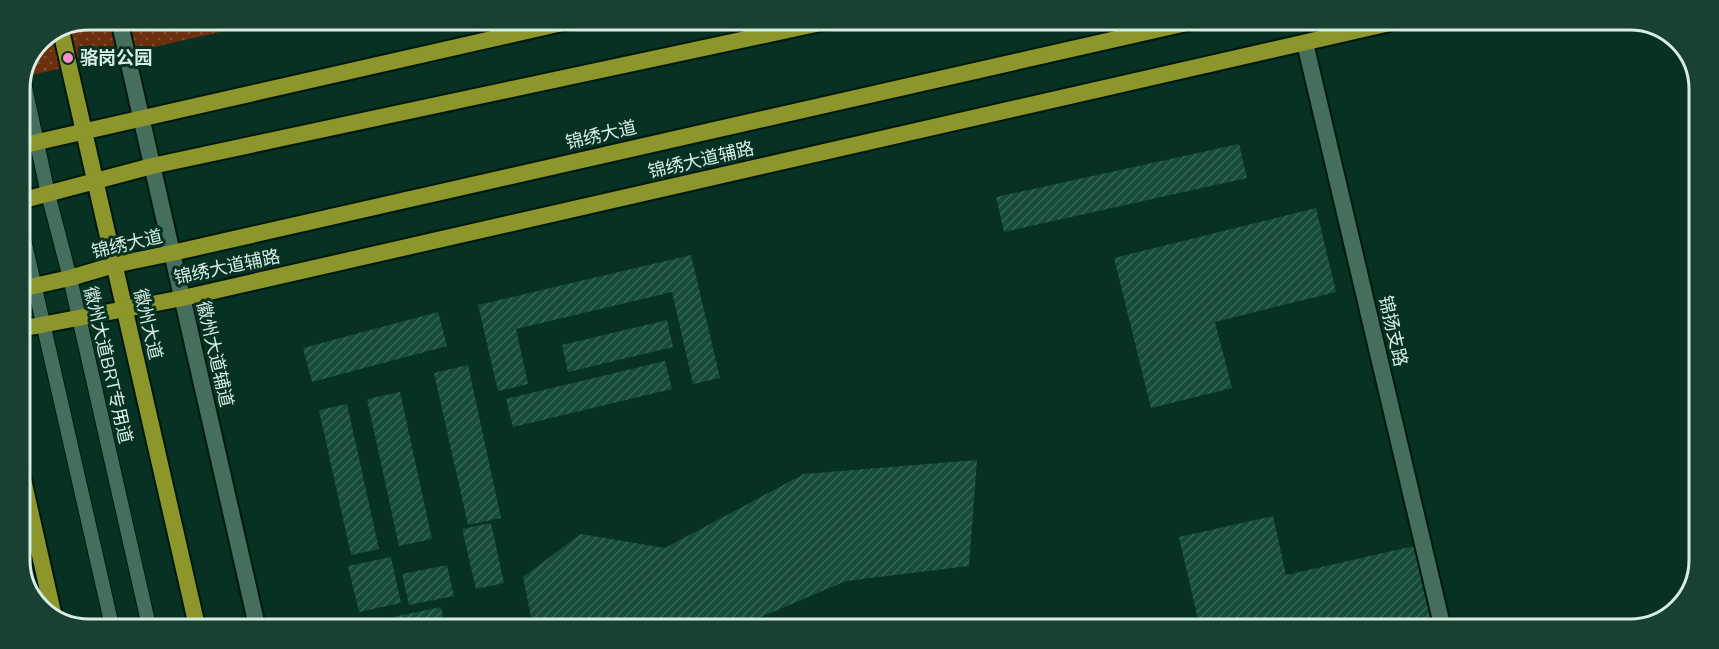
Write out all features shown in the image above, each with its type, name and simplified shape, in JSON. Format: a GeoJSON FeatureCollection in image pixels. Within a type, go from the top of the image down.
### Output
{"type":"FeatureCollection","features":[{"type":"Feature","properties":{"kind":"main road"},"geometry":{"type":"LineString","coordinates":[[30,144],[531,30]]}},
{"type":"Feature","properties":{"kind":"main road"},"geometry":{"type":"LineString","coordinates":[[30,198],[152,166],[788,30]]}},
{"type":"Feature","properties":{"kind":"main road","name":"锦绣大道"},"geometry":{"type":"LineString","coordinates":[[30,286],[114,265],[172,254],[1156,30]]}},
{"type":"Feature","properties":{"kind":"main road","name":"锦绣大道辅路"},"geometry":{"type":"LineString","coordinates":[[30,327],[124,307],[183,298],[1360,30]]}},
{"type":"Feature","properties":{"kind":"main road","name":"徽州大道"},"geometry":{"type":"LineString","coordinates":[[62,36],[195,619]]}},
{"type":"Feature","properties":{"kind":"main road"},"geometry":{"type":"LineString","coordinates":[[30,510],[51,605]]}},
{"type":"Feature","properties":{"kind":"street","name":"徽州大道辅道"},"geometry":{"type":"LineString","coordinates":[[120,30],[255,619]]}},
{"type":"Feature","properties":{"kind":"street","name":"锦扬支路"},"geometry":{"type":"LineString","coordinates":[[1305,43],[1441,619]]}},
{"type":"Feature","properties":{"kind":"lane","name":"徽州大道BRT专用道"},"geometry":{"type":"LineString","coordinates":[[30,112],[147,619]]}},
{"type":"Feature","properties":{"kind":"lane"},"geometry":{"type":"LineString","coordinates":[[30,294],[43,324],[110,619]]}},
{"type":"Feature","properties":{"kind":"shaded area","name":"骆岗公园"},"geometry":{"type":"Polygon","coordinates":[[[228,30],[32,75],[34,66],[47,47],[66,34],[77,31],[228,30]]]}},
{"type":"Feature","properties":{"kind":"building"},"geometry":{"type":"Polygon","coordinates":[[[1239,144],[1247,178],[1004,232],[996,197],[1239,144]]]}},
{"type":"Feature","properties":{"kind":"building"},"geometry":{"type":"Polygon","coordinates":[[[1316,208],[1336,292],[1215,322],[1232,388],[1151,408],[1114,258],[1316,208]]]}},
{"type":"Feature","properties":{"kind":"building"},"geometry":{"type":"Polygon","coordinates":[[[691,255],[720,378],[693,384],[672,292],[516,329],[528,384],[498,391],[478,305],[691,255]]]}},
{"type":"Feature","properties":{"kind":"building"},"geometry":{"type":"Polygon","coordinates":[[[438,312],[447,346],[312,382],[303,348],[438,312]]]}},
{"type":"Feature","properties":{"kind":"building"},"geometry":{"type":"Polygon","coordinates":[[[667,320],[673,347],[568,372],[562,345],[667,320]]]}},
{"type":"Feature","properties":{"kind":"building"},"geometry":{"type":"Polygon","coordinates":[[[665,361],[672,389],[513,427],[506,399],[665,361]]]}},
{"type":"Feature","properties":{"kind":"building"},"geometry":{"type":"Polygon","coordinates":[[[468,365],[501,518],[468,525],[434,373],[468,365]]]}},
{"type":"Feature","properties":{"kind":"building"},"geometry":{"type":"Polygon","coordinates":[[[400,392],[432,539],[399,546],[367,399],[400,392]]]}},
{"type":"Feature","properties":{"kind":"building"},"geometry":{"type":"Polygon","coordinates":[[[347,404],[379,549],[351,555],[319,410],[347,404]]]}},
{"type":"Feature","properties":{"kind":"building"},"geometry":{"type":"Polygon","coordinates":[[[977,460],[969,566],[846,581],[756,619],[531,619],[523,577],[581,534],[665,548],[804,474],[977,460]]]}},
{"type":"Feature","properties":{"kind":"building"},"geometry":{"type":"Polygon","coordinates":[[[1273,516],[1286,575],[1423,544],[1440,619],[1198,619],[1179,537],[1273,516]]]}},
{"type":"Feature","properties":{"kind":"building"},"geometry":{"type":"Polygon","coordinates":[[[491,523],[504,583],[476,589],[462,529],[491,523]]]}},
{"type":"Feature","properties":{"kind":"building"},"geometry":{"type":"Polygon","coordinates":[[[391,557],[401,603],[359,612],[348,566],[391,557]]]}},
{"type":"Feature","properties":{"kind":"building"},"geometry":{"type":"Polygon","coordinates":[[[447,565],[454,596],[409,605],[402,574],[447,565]]]}},
{"type":"Feature","properties":{"kind":"building"},"geometry":{"type":"Polygon","coordinates":[[[441,607],[443,619],[384,619],[441,607]]]}},
{"type":"Feature","properties":{"kind":"place","name":"骆岗公园"},"geometry":{"type":"Point","coordinates":[68,58]}}]}
